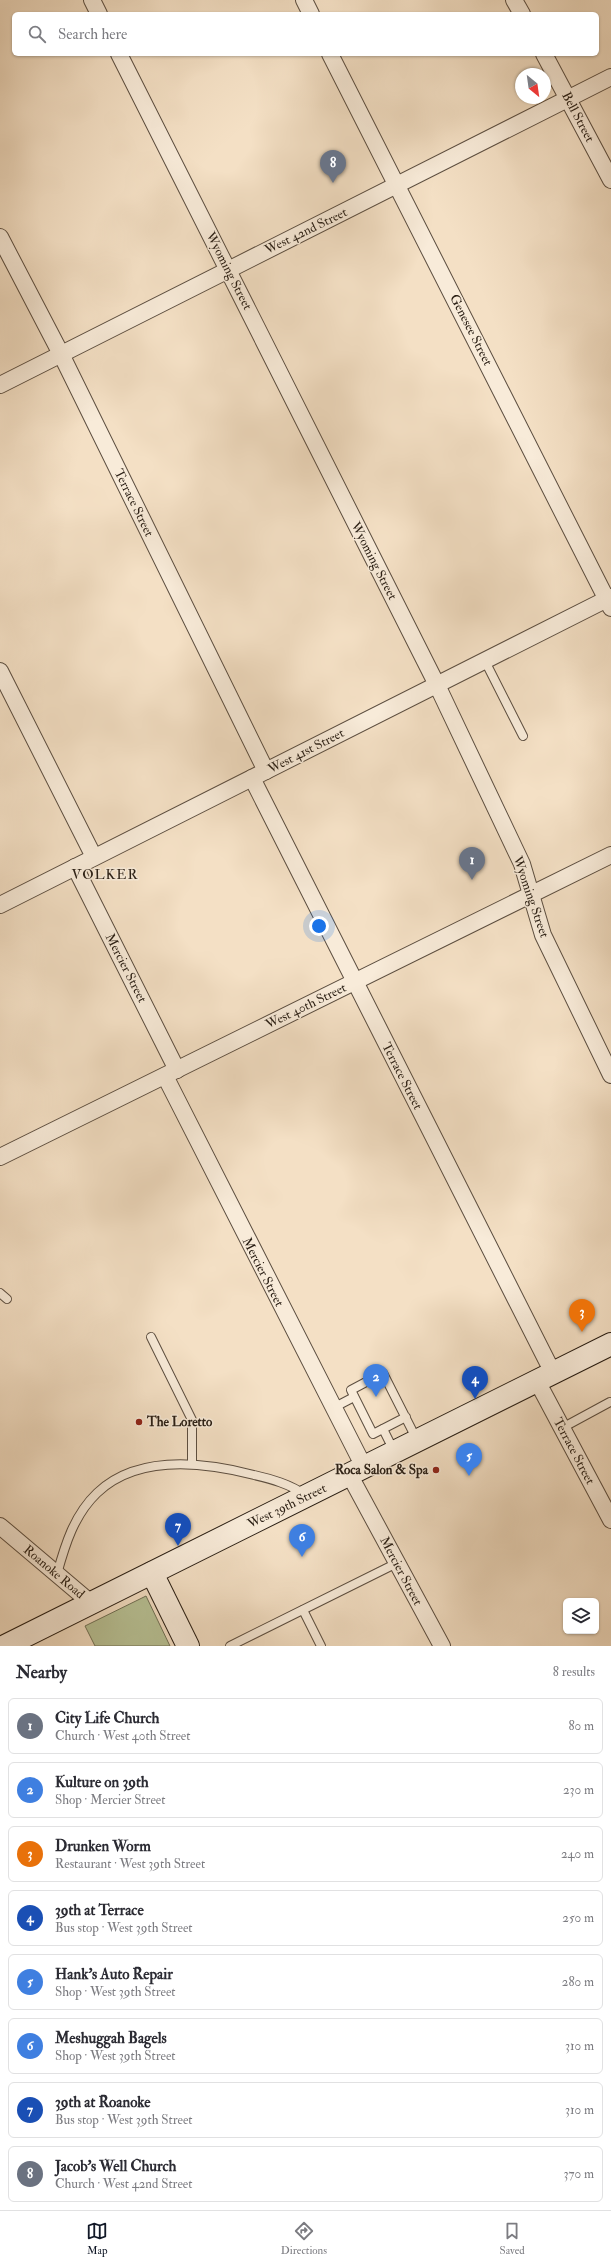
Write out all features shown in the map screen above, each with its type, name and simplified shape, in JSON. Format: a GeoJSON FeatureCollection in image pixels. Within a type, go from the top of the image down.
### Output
{"type":"FeatureCollection","features":[{"type":"Feature","properties":{"kind":"main road","name":"West 39th Street"},"geometry":{"type":"LineString","coordinates":[[5,1646],[611,1344]]}},
{"type":"Feature","properties":{"kind":"main road"},"geometry":{"type":"LineString","coordinates":[[152,1573],[188,1646]]}},
{"type":"Feature","properties":{"kind":"street"},"geometry":{"type":"LineString","coordinates":[[92,0],[98,12]]}},
{"type":"Feature","properties":{"kind":"street"},"geometry":{"type":"LineString","coordinates":[[304,0],[310,12]]}},
{"type":"Feature","properties":{"kind":"street"},"geometry":{"type":"LineString","coordinates":[[514,0],[521,12]]}},
{"type":"Feature","properties":{"kind":"street","name":"Wyoming Street"},"geometry":{"type":"LineString","coordinates":[[120,56],[437,685],[522,864],[543,935],[611,1075]]}},
{"type":"Feature","properties":{"kind":"street","name":"Genesee Street"},"geometry":{"type":"LineString","coordinates":[[331,56],[360,116],[398,185],[610,602]]}},
{"type":"Feature","properties":{"kind":"street","name":"Bell Street"},"geometry":{"type":"LineString","coordinates":[[545,56],[611,180]]}},
{"type":"Feature","properties":{"kind":"street","name":"West 42nd Street"},"geometry":{"type":"LineString","coordinates":[[0,385],[611,77]]}},
{"type":"Feature","properties":{"kind":"street","name":"Terrace Street"},"geometry":{"type":"LineString","coordinates":[[0,237],[61,354],[259,774],[355,982],[545,1377],[562,1428],[611,1520]]}},
{"type":"Feature","properties":{"kind":"street","name":"West 41st Street"},"geometry":{"type":"LineString","coordinates":[[0,905],[485,661],[610,602]]}},
{"type":"Feature","properties":{"kind":"street"},"geometry":{"type":"LineString","coordinates":[[0,671],[94,857]]}},
{"type":"Feature","properties":{"kind":"street","name":"West 40th Street"},"geometry":{"type":"LineString","coordinates":[[0,1157],[611,855]]}},
{"type":"Feature","properties":{"kind":"street","name":"Mercier Street"},"geometry":{"type":"LineString","coordinates":[[75,867],[170,1073],[333,1408],[356,1471],[397,1563],[442,1646]]}},
{"type":"Feature","properties":{"kind":"street","name":"Roanoke Road"},"geometry":{"type":"LineString","coordinates":[[0,1526],[91,1603]]}},
{"type":"Feature","properties":{"kind":"lane"},"geometry":{"type":"LineString","coordinates":[[485,661],[523,736]]}},
{"type":"Feature","properties":{"kind":"lane"},"geometry":{"type":"LineString","coordinates":[[0,1293],[7,1299]]}},
{"type":"Feature","properties":{"kind":"lane"},"geometry":{"type":"LineString","coordinates":[[151,1338],[192,1420],[192,1464]]}},
{"type":"Feature","properties":{"kind":"lane"},"geometry":{"type":"LineString","coordinates":[[406,1417],[373,1434],[351,1390],[383,1373],[406,1417],[418,1441]]}},
{"type":"Feature","properties":{"kind":"lane"},"geometry":{"type":"LineString","coordinates":[[333,1408],[354,1397]]}},
{"type":"Feature","properties":{"kind":"lane"},"geometry":{"type":"LineString","coordinates":[[562,1428],[610,1402]]}},
{"type":"Feature","properties":{"kind":"lane"},"geometry":{"type":"LineString","coordinates":[[383,1429],[394,1452]]}},
{"type":"Feature","properties":{"kind":"lane"},"geometry":{"type":"LineString","coordinates":[[57,1574],[67,1540],[75,1523],[97,1493],[117,1480],[140,1470],[192,1464],[216,1466],[262,1477],[296,1489],[306,1496]]}},
{"type":"Feature","properties":{"kind":"lane"},"geometry":{"type":"LineString","coordinates":[[230,1646],[397,1563]]}},
{"type":"Feature","properties":{"kind":"lane"},"geometry":{"type":"LineString","coordinates":[[302,1610],[321,1646]]}},
{"type":"Feature","properties":{"kind":"green space"},"geometry":{"type":"Polygon","coordinates":[[[146,1596],[170,1646],[95,1646],[85,1626],[146,1596]]]}},
{"type":"Feature","properties":{"kind":"place","name":"Jacob's Well Church"},"geometry":{"type":"Point","coordinates":[333,183]}},
{"type":"Feature","properties":{"kind":"place","name":"City Life Church"},"geometry":{"type":"Point","coordinates":[472,880]}},
{"type":"Feature","properties":{"kind":"place","name":"Drunken Worm"},"geometry":{"type":"Point","coordinates":[582,1332]}},
{"type":"Feature","properties":{"kind":"place","name":"Kulture on 39th"},"geometry":{"type":"Point","coordinates":[376,1397]}},
{"type":"Feature","properties":{"kind":"place","name":"39th at Terrace"},"geometry":{"type":"Point","coordinates":[475,1399]}},
{"type":"Feature","properties":{"kind":"place","name":"The Loretto"},"geometry":{"type":"Point","coordinates":[139,1422]}},
{"type":"Feature","properties":{"kind":"place","name":"Roca Salon & Spa"},"geometry":{"type":"Point","coordinates":[436,1470]}},
{"type":"Feature","properties":{"kind":"place","name":"Hank's Auto Repair"},"geometry":{"type":"Point","coordinates":[469,1476]}},
{"type":"Feature","properties":{"kind":"place","name":"39th at Roanoke"},"geometry":{"type":"Point","coordinates":[178,1546]}},
{"type":"Feature","properties":{"kind":"place","name":"Meshuggah Bagels"},"geometry":{"type":"Point","coordinates":[302,1557]}},
{"type":"Feature","properties":{"kind":"district","name":"VOLKER"},"geometry":{"type":"Point","coordinates":[105,874]}}]}
